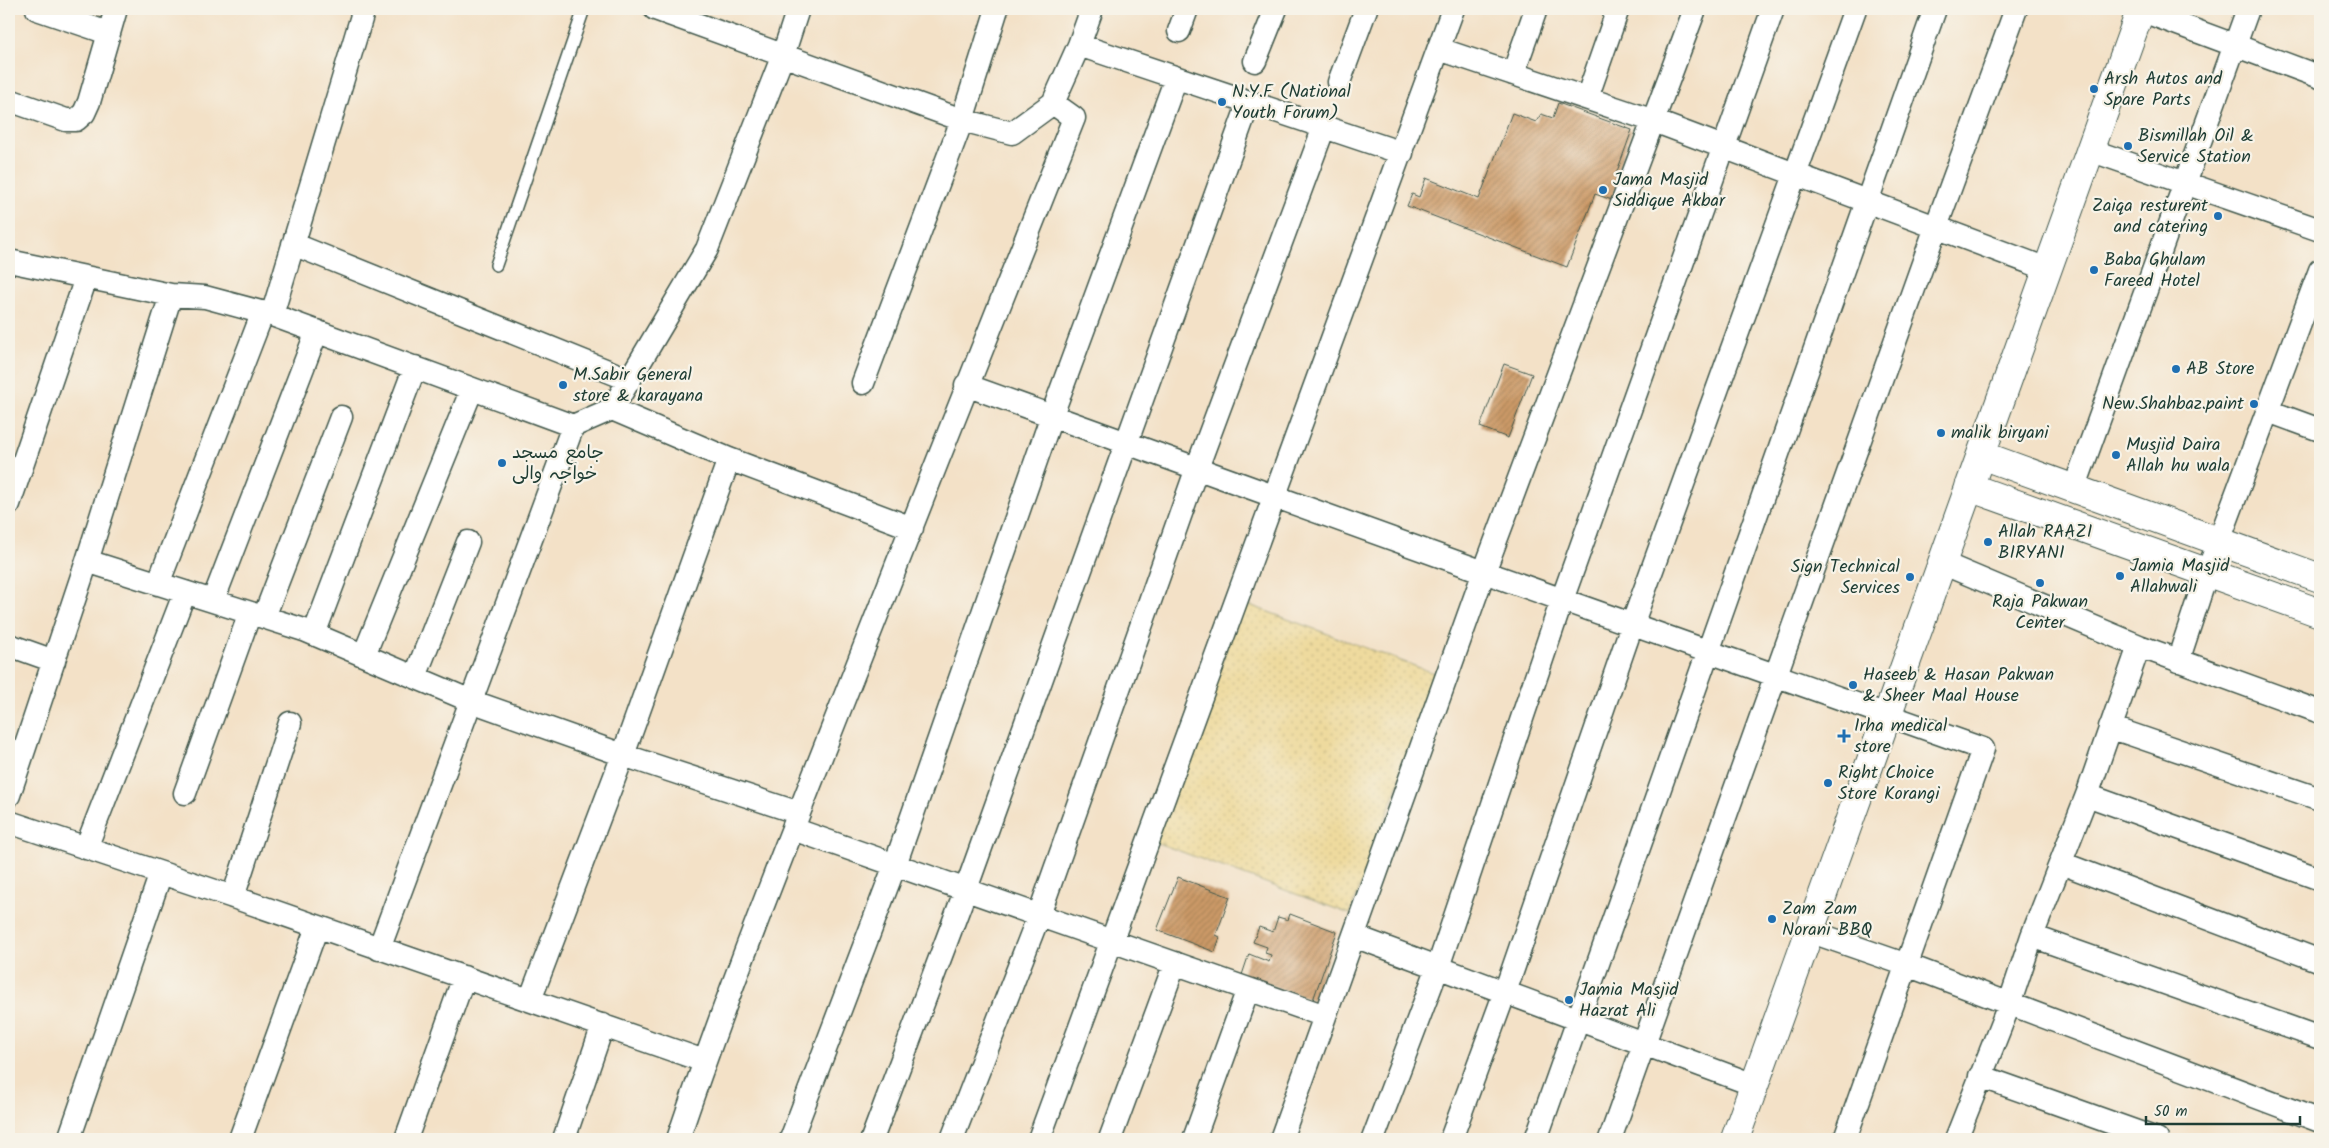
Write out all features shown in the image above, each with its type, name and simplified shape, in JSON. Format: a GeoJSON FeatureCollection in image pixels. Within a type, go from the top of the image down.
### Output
{"type":"FeatureCollection","features":[{"type":"Feature","properties":{"kind":"street"},"geometry":{"type":"LineString","coordinates":[[37,9],[108,32]]}},
{"type":"Feature","properties":{"kind":"street"},"geometry":{"type":"LineString","coordinates":[[9,100],[66,120],[76,120],[84,112],[89,102],[116,9]]}},
{"type":"Feature","properties":{"kind":"street"},"geometry":{"type":"LineString","coordinates":[[158,584],[268,314],[293,244],[364,9]]}},
{"type":"Feature","properties":{"kind":"street"},"geometry":{"type":"LineString","coordinates":[[655,9],[962,120],[1012,133],[1053,103],[1079,45],[1092,9]]}},
{"type":"Feature","properties":{"kind":"street"},"geometry":{"type":"LineString","coordinates":[[9,261],[171,296],[205,297],[268,314],[573,426],[612,409],[707,248],[783,55],[798,9]]}},
{"type":"Feature","properties":{"kind":"street"},"geometry":{"type":"LineString","coordinates":[[863,383],[962,120],[997,9]]}},
{"type":"Feature","properties":{"kind":"street"},"geometry":{"type":"LineString","coordinates":[[1179,32],[1187,9]]}},
{"type":"Feature","properties":{"kind":"street"},"geometry":{"type":"LineString","coordinates":[[1256,61],[1276,9]]}},
{"type":"Feature","properties":{"kind":"street"},"geometry":{"type":"LineString","coordinates":[[1340,82],[1366,9]]}},
{"type":"Feature","properties":{"kind":"street"},"geometry":{"type":"LineString","coordinates":[[1039,1139],[1274,496],[1402,153],[1453,9]]}},
{"type":"Feature","properties":{"kind":"street"},"geometry":{"type":"LineString","coordinates":[[1513,74],[1536,9]]}},
{"type":"Feature","properties":{"kind":"street"},"geometry":{"type":"LineString","coordinates":[[1587,98],[1618,9]]}},
{"type":"Feature","properties":{"kind":"street"},"geometry":{"type":"LineString","coordinates":[[1281,1139],[1484,572],[1695,9]]}},
{"type":"Feature","properties":{"kind":"street"},"geometry":{"type":"LineString","coordinates":[[1373,1139],[1438,967],[1562,600],[1774,9]]}},
{"type":"Feature","properties":{"kind":"street"},"geometry":{"type":"LineString","coordinates":[[1451,1139],[1505,992],[1632,625],[1855,9]]}},
{"type":"Feature","properties":{"kind":"street"},"geometry":{"type":"LineString","coordinates":[[1536,1139],[1580,1020],[1935,9]]}},
{"type":"Feature","properties":{"kind":"street"},"geometry":{"type":"LineString","coordinates":[[1610,1139],[1936,227],[2016,9]]}},
{"type":"Feature","properties":{"kind":"street"},"geometry":{"type":"LineString","coordinates":[[1735,1139],[2141,9],[2320,77]]}},
{"type":"Feature","properties":{"kind":"street"},"geometry":{"type":"LineString","coordinates":[[2074,489],[2248,9]]}},
{"type":"Feature","properties":{"kind":"street"},"geometry":{"type":"LineString","coordinates":[[1079,45],[1402,153]]}},
{"type":"Feature","properties":{"kind":"street"},"geometry":{"type":"LineString","coordinates":[[1439,49],[1654,121],[2047,269]]}},
{"type":"Feature","properties":{"kind":"street"},"geometry":{"type":"LineString","coordinates":[[791,1139],[895,865],[1052,415],[1176,78]]}},
{"type":"Feature","properties":{"kind":"street"},"geometry":{"type":"LineString","coordinates":[[872,1139],[966,890],[1249,102]]}},
{"type":"Feature","properties":{"kind":"street"},"geometry":{"type":"LineString","coordinates":[[678,1139],[704,1061],[796,821],[912,528],[966,384],[1074,118],[1053,103]]}},
{"type":"Feature","properties":{"kind":"street"},"geometry":{"type":"LineString","coordinates":[[952,1139],[1039,916],[1197,468],[1324,127]]}},
{"type":"Feature","properties":{"kind":"street"},"geometry":{"type":"LineString","coordinates":[[2090,150],[2320,230]]}},
{"type":"Feature","properties":{"kind":"street"},"geometry":{"type":"LineString","coordinates":[[293,244],[630,380]]}},
{"type":"Feature","properties":{"kind":"street"},"geometry":{"type":"LineString","coordinates":[[2178,660],[2207,573],[2268,411],[2314,308],[2320,270]]}},
{"type":"Feature","properties":{"kind":"street"},"geometry":{"type":"LineString","coordinates":[[9,504],[86,278]]}},
{"type":"Feature","properties":{"kind":"street"},"geometry":{"type":"LineString","coordinates":[[9,795],[87,561],[171,296]]}},
{"type":"Feature","properties":{"kind":"street"},"geometry":{"type":"LineString","coordinates":[[213,601],[317,331]]}},
{"type":"Feature","properties":{"kind":"street"},"geometry":{"type":"LineString","coordinates":[[314,634],[415,368]]}},
{"type":"Feature","properties":{"kind":"street"},"geometry":{"type":"LineString","coordinates":[[966,384],[1562,600],[1983,749],[1845,1139]]}},
{"type":"Feature","properties":{"kind":"street"},"geometry":{"type":"LineString","coordinates":[[364,655],[472,389]]}},
{"type":"Feature","properties":{"kind":"street"},"geometry":{"type":"LineString","coordinates":[[612,409],[729,459],[912,528]]}},
{"type":"Feature","properties":{"kind":"street"},"geometry":{"type":"LineString","coordinates":[[2268,411],[2320,430]]}},
{"type":"Feature","properties":{"kind":"street"},"geometry":{"type":"LineString","coordinates":[[185,793],[257,615],[341,417]]}},
{"type":"Feature","properties":{"kind":"street"},"geometry":{"type":"LineString","coordinates":[[379,949],[573,426]]}},
{"type":"Feature","properties":{"kind":"street"},"geometry":{"type":"LineString","coordinates":[[1981,455],[2320,578]]}},
{"type":"Feature","properties":{"kind":"street"},"geometry":{"type":"LineString","coordinates":[[530,1000],[623,755],[729,459]]}},
{"type":"Feature","properties":{"kind":"street"},"geometry":{"type":"LineString","coordinates":[[1969,488],[2320,613]]}},
{"type":"Feature","properties":{"kind":"street"},"geometry":{"type":"LineString","coordinates":[[414,677],[468,542]]}},
{"type":"Feature","properties":{"kind":"street"},"geometry":{"type":"LineString","coordinates":[[87,561],[314,634],[471,701],[623,755],[796,821],[895,865],[1325,1016]]}},
{"type":"Feature","properties":{"kind":"street"},"geometry":{"type":"LineString","coordinates":[[1942,563],[2139,646],[2320,712]]}},
{"type":"Feature","properties":{"kind":"street"},"geometry":{"type":"LineString","coordinates":[[86,848],[185,592]]}},
{"type":"Feature","properties":{"kind":"street"},"geometry":{"type":"LineString","coordinates":[[9,645],[54,661]]}},
{"type":"Feature","properties":{"kind":"street"},"geometry":{"type":"LineString","coordinates":[[1956,1139],[2009,1005],[2032,936],[2062,863],[2139,646]]}},
{"type":"Feature","properties":{"kind":"street"},"geometry":{"type":"LineString","coordinates":[[233,897],[290,723]]}},
{"type":"Feature","properties":{"kind":"street"},"geometry":{"type":"LineString","coordinates":[[2110,727],[2320,799]]}},
{"type":"Feature","properties":{"kind":"street"},"geometry":{"type":"LineString","coordinates":[[2087,795],[2320,879]]}},
{"type":"Feature","properties":{"kind":"street"},"geometry":{"type":"LineString","coordinates":[[9,822],[233,897],[704,1061]]}},
{"type":"Feature","properties":{"kind":"street"},"geometry":{"type":"LineString","coordinates":[[2062,863],[2320,962]]}},
{"type":"Feature","properties":{"kind":"street"},"geometry":{"type":"LineString","coordinates":[[69,1139],[161,873]]}},
{"type":"Feature","properties":{"kind":"street"},"geometry":{"type":"LineString","coordinates":[[240,1139],[317,927]]}},
{"type":"Feature","properties":{"kind":"street"},"geometry":{"type":"LineString","coordinates":[[1810,931],[1907,965],[2320,1121]]}},
{"type":"Feature","properties":{"kind":"street"},"geometry":{"type":"LineString","coordinates":[[1354,936],[1754,1085]]}},
{"type":"Feature","properties":{"kind":"street"},"geometry":{"type":"LineString","coordinates":[[2032,936],[2320,1038]]}},
{"type":"Feature","properties":{"kind":"street"},"geometry":{"type":"LineString","coordinates":[[1110,1139],[1175,963]]}},
{"type":"Feature","properties":{"kind":"street"},"geometry":{"type":"LineString","coordinates":[[406,1139],[464,977]]}},
{"type":"Feature","properties":{"kind":"street"},"geometry":{"type":"LineString","coordinates":[[1194,1139],[1248,989]]}},
{"type":"Feature","properties":{"kind":"street"},"geometry":{"type":"LineString","coordinates":[[564,1139],[602,1025]]}},
{"type":"Feature","properties":{"kind":"street"},"geometry":{"type":"LineString","coordinates":[[1980,1076],[2156,1139]]}},
{"type":"Feature","properties":{"kind":"lane"},"geometry":{"type":"LineString","coordinates":[[496,265],[584,9]]}},
{"type":"Feature","properties":{"kind":"sand"},"geometry":{"type":"Polygon","coordinates":[[[1244,603],[1439,675],[1350,914],[1155,842],[1244,603]]]}},
{"type":"Feature","properties":{"kind":"building"},"geometry":{"type":"Polygon","coordinates":[[[1558,103],[1632,130],[1615,177],[1619,180],[1612,200],[1595,194],[1567,267],[1407,206],[1412,194],[1419,197],[1426,178],[1479,199],[1512,113],[1536,122],[1541,114],[1553,118],[1558,103]]]}},
{"type":"Feature","properties":{"kind":"building"},"geometry":{"type":"Polygon","coordinates":[[[1504,364],[1532,374],[1508,438],[1480,427],[1504,364]]]}},
{"type":"Feature","properties":{"kind":"building"},"geometry":{"type":"Polygon","coordinates":[[[1178,877],[1230,897],[1216,935],[1220,937],[1215,952],[1157,930],[1178,877]]]}},
{"type":"Feature","properties":{"kind":"building"},"geometry":{"type":"Polygon","coordinates":[[[1290,914],[1337,932],[1313,1000],[1242,975],[1249,954],[1269,962],[1271,955],[1265,953],[1267,947],[1253,942],[1259,927],[1273,932],[1278,917],[1288,920],[1290,914]]]}},
{"type":"Feature","properties":{"kind":"place","name":"Arsh Autos and Spare Parts"},"geometry":{"type":"Point","coordinates":[2094,89]}},
{"type":"Feature","properties":{"kind":"place","name":"N.Y.F (National Youth Forum)"},"geometry":{"type":"Point","coordinates":[1222,102]}},
{"type":"Feature","properties":{"kind":"place","name":"Bismillah Oil & Service Station"},"geometry":{"type":"Point","coordinates":[2128,146]}},
{"type":"Feature","properties":{"kind":"place","name":"Jama Masjid Siddique Akbar"},"geometry":{"type":"Point","coordinates":[1603,190]}},
{"type":"Feature","properties":{"kind":"place","name":"Zaiqa resturent and catering"},"geometry":{"type":"Point","coordinates":[2218,216]}},
{"type":"Feature","properties":{"kind":"place","name":"Baba Ghulam Fareed Hotel"},"geometry":{"type":"Point","coordinates":[2094,270]}},
{"type":"Feature","properties":{"kind":"place","name":"AB Store"},"geometry":{"type":"Point","coordinates":[2176,369]}},
{"type":"Feature","properties":{"kind":"place","name":"M.Sabir General store & karayana"},"geometry":{"type":"Point","coordinates":[563,385]}},
{"type":"Feature","properties":{"kind":"place","name":"New.Shahbaz.paint"},"geometry":{"type":"Point","coordinates":[2254,404]}},
{"type":"Feature","properties":{"kind":"place","name":"malik biryani"},"geometry":{"type":"Point","coordinates":[1941,433]}},
{"type":"Feature","properties":{"kind":"place","name":"Musjid Daira Allah hu wala"},"geometry":{"type":"Point","coordinates":[2116,455]}},
{"type":"Feature","properties":{"kind":"place","name":"جامع مسجد خواجہ والی"},"geometry":{"type":"Point","coordinates":[502,463]}},
{"type":"Feature","properties":{"kind":"place","name":"Allah RAAZI BIRYANI"},"geometry":{"type":"Point","coordinates":[1988,542]}},
{"type":"Feature","properties":{"kind":"place","name":"Jamia Masjid Allahwali"},"geometry":{"type":"Point","coordinates":[2120,576]}},
{"type":"Feature","properties":{"kind":"place","name":"Sign Technical Services"},"geometry":{"type":"Point","coordinates":[1910,577]}},
{"type":"Feature","properties":{"kind":"place","name":"Raja Pakwan Center"},"geometry":{"type":"Point","coordinates":[2040,583]}},
{"type":"Feature","properties":{"kind":"place","name":"Haseeb & Hasan Pakwan & Sheer Maal House"},"geometry":{"type":"Point","coordinates":[1853,685]}},
{"type":"Feature","properties":{"kind":"place","name":"Irha medical store"},"geometry":{"type":"Point","coordinates":[1844,736]}},
{"type":"Feature","properties":{"kind":"place","name":"Right Choice Store Korangi"},"geometry":{"type":"Point","coordinates":[1828,783]}},
{"type":"Feature","properties":{"kind":"place","name":"Zam Zam Norani BBQ"},"geometry":{"type":"Point","coordinates":[1772,919]}},
{"type":"Feature","properties":{"kind":"place","name":"Jamia Masjid Hazrat Ali"},"geometry":{"type":"Point","coordinates":[1569,1000]}}]}
